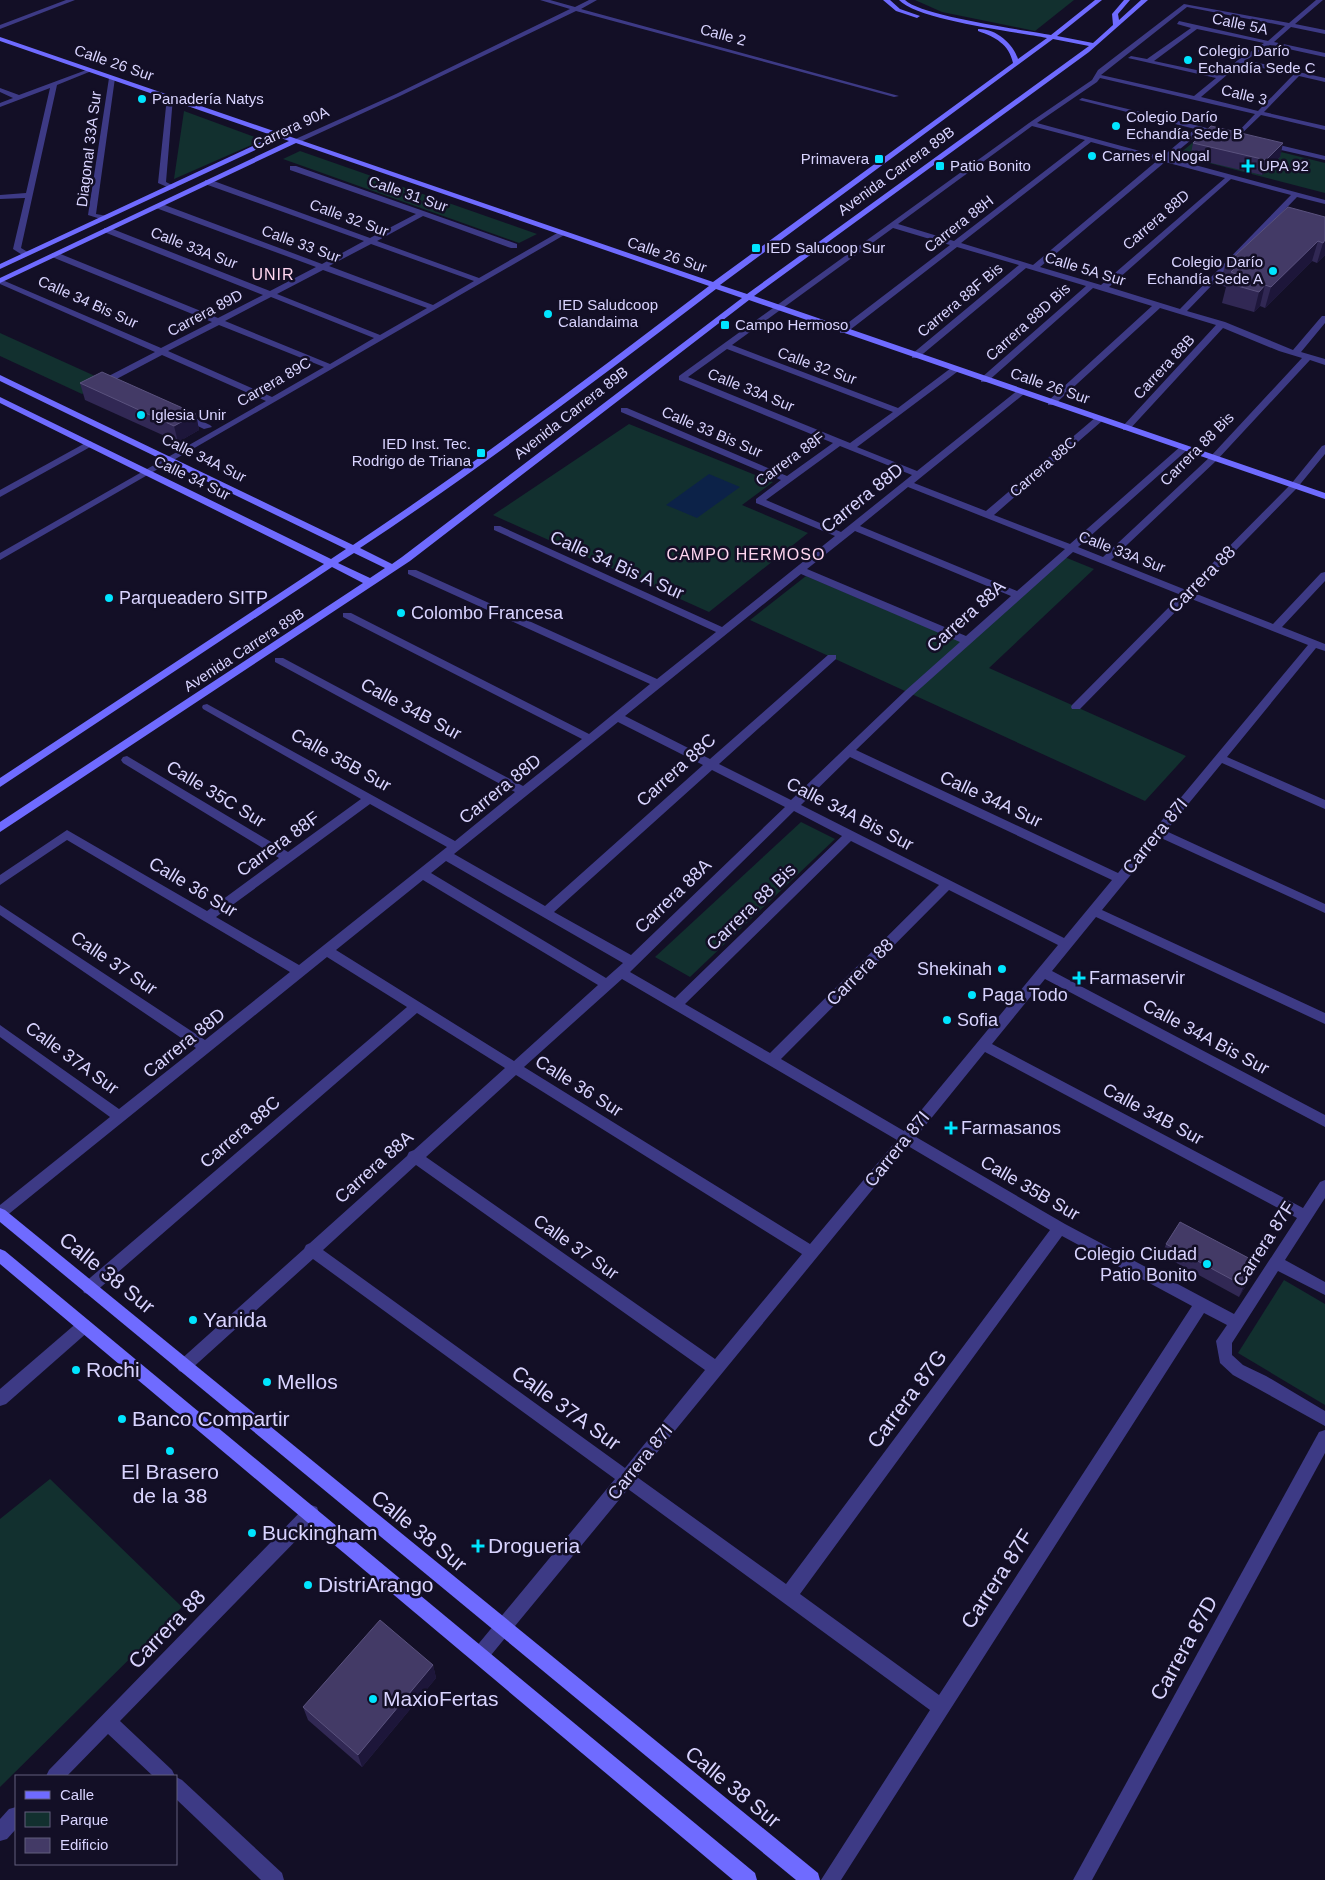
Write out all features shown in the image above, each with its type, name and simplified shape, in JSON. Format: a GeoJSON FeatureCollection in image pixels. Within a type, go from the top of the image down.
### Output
{"type":"FeatureCollection","features":[{"type":"Feature","properties":{"kind":"street"},"geometry":{"type":"LineString","coordinates":[[0,27],[72,0]]}},
{"type":"Feature","properties":{"kind":"street","name":"Calle 2"},"geometry":{"type":"LineString","coordinates":[[543,0],[896,96]]}},
{"type":"Feature","properties":{"kind":"street","name":"Carrera 90A"},"geometry":{"type":"LineString","coordinates":[[0,281],[295,141],[389,99],[594,0]]}},
{"type":"Feature","properties":{"kind":"street"},"geometry":{"type":"LineString","coordinates":[[886,0],[907,14],[993,34],[1010,47],[1016,64]]}},
{"type":"Feature","properties":{"kind":"street"},"geometry":{"type":"LineString","coordinates":[[902,0],[907,5],[931,14],[1095,45]]}},
{"type":"Feature","properties":{"kind":"street","name":"Avenida Carrera 89B"},"geometry":{"type":"LineString","coordinates":[[0,783],[354,549],[530,425],[1016,64],[1099,0]]}},
{"type":"Feature","properties":{"kind":"street"},"geometry":{"type":"LineString","coordinates":[[1116,26],[1115,14],[1127,0]]}},
{"type":"Feature","properties":{"kind":"street","name":"Avenida Carrera 89B"},"geometry":{"type":"LineString","coordinates":[[0,828],[393,568],[746,298],[1095,45],[1145,0]]}},
{"type":"Feature","properties":{"kind":"street"},"geometry":{"type":"LineString","coordinates":[[1196,98],[1240,61],[1270,43],[1320,0]]}},
{"type":"Feature","properties":{"kind":"street"},"geometry":{"type":"LineString","coordinates":[[726,346],[1031,124],[1095,81],[1100,71],[1186,5],[1325,32]]}},
{"type":"Feature","properties":{"kind":"street","name":"Calle 5A"},"geometry":{"type":"LineString","coordinates":[[1179,23],[1325,56]]}},
{"type":"Feature","properties":{"kind":"street"},"geometry":{"type":"LineString","coordinates":[[1148,62],[1196,27]]}},
{"type":"Feature","properties":{"kind":"street","name":"Calle 26 Sur"},"geometry":{"type":"LineString","coordinates":[[0,39],[777,309],[1325,496]]}},
{"type":"Feature","properties":{"kind":"street"},"geometry":{"type":"LineString","coordinates":[[1132,58],[1221,77]]}},
{"type":"Feature","properties":{"kind":"street"},"geometry":{"type":"LineString","coordinates":[[1240,61],[1325,80]]}},
{"type":"Feature","properties":{"kind":"street"},"geometry":{"type":"LineString","coordinates":[[0,106],[91,70]]}},
{"type":"Feature","properties":{"kind":"street"},"geometry":{"type":"LineString","coordinates":[[1236,137],[1298,74]]}},
{"type":"Feature","properties":{"kind":"street","name":"Calle 3"},"geometry":{"type":"LineString","coordinates":[[1098,76],[1322,127]]}},
{"type":"Feature","properties":{"kind":"street","name":"Diagonal 33A Sur"},"geometry":{"type":"LineString","coordinates":[[104,218],[92,215],[112,78]]}},
{"type":"Feature","properties":{"kind":"street"},"geometry":{"type":"LineString","coordinates":[[27,254],[17,249],[54,84]]}},
{"type":"Feature","properties":{"kind":"street"},"geometry":{"type":"LineString","coordinates":[[0,90],[20,98]]}},
{"type":"Feature","properties":{"kind":"street"},"geometry":{"type":"LineString","coordinates":[[170,98],[162,183],[172,186]]}},
{"type":"Feature","properties":{"kind":"street"},"geometry":{"type":"LineString","coordinates":[[1082,100],[1244,139]]}},
{"type":"Feature","properties":{"kind":"street"},"geometry":{"type":"LineString","coordinates":[[1322,127],[1325,119]]}},
{"type":"Feature","properties":{"kind":"street"},"geometry":{"type":"LineString","coordinates":[[1031,124],[1297,193],[1325,202]]}},
{"type":"Feature","properties":{"kind":"street"},"geometry":{"type":"LineString","coordinates":[[1034,268],[1201,128]]}},
{"type":"Feature","properties":{"kind":"street","name":"Carrera 90A"},"geometry":{"type":"LineString","coordinates":[[0,267],[280,136]]}},
{"type":"Feature","properties":{"kind":"street","name":"Carrera 88H"},"geometry":{"type":"LineString","coordinates":[[843,331],[1091,139]]}},
{"type":"Feature","properties":{"kind":"street"},"geometry":{"type":"LineString","coordinates":[[1262,143],[1325,158]]}},
{"type":"Feature","properties":{"kind":"street","name":"Calle 31 Sur"},"geometry":{"type":"LineString","coordinates":[[293,168],[514,246]]}},
{"type":"Feature","properties":{"kind":"street","name":"Carrera 88D"},"geometry":{"type":"LineString","coordinates":[[1102,288],[1231,176]]}},
{"type":"Feature","properties":{"kind":"street","name":"Calle 32 Sur"},"geometry":{"type":"LineString","coordinates":[[208,182],[480,281]]}},
{"type":"Feature","properties":{"kind":"street"},"geometry":{"type":"LineString","coordinates":[[1181,312],[1297,193]]}},
{"type":"Feature","properties":{"kind":"street"},"geometry":{"type":"LineString","coordinates":[[0,198],[29,195]]}},
{"type":"Feature","properties":{"kind":"street","name":"Calle 33 Sur"},"geometry":{"type":"LineString","coordinates":[[159,206],[433,308]]}},
{"type":"Feature","properties":{"kind":"street","name":"Carrera 89D"},"geometry":{"type":"LineString","coordinates":[[110,383],[161,352],[422,214]]}},
{"type":"Feature","properties":{"kind":"street","name":"Calle 5A Sur"},"geometry":{"type":"LineString","coordinates":[[892,225],[1222,324],[1295,353],[1325,362]]}},
{"type":"Feature","properties":{"kind":"street","name":"Calle 33A Sur"},"geometry":{"type":"LineString","coordinates":[[107,230],[382,338]]}},
{"type":"Feature","properties":{"kind":"street","name":"Carrera 89C"},"geometry":{"type":"LineString","coordinates":[[0,557],[562,234]]}},
{"type":"Feature","properties":{"kind":"street"},"geometry":{"type":"LineString","coordinates":[[55,255],[330,367]]}},
{"type":"Feature","properties":{"kind":"street","name":"Carrera 88F Bis"},"geometry":{"type":"LineString","coordinates":[[915,356],[1024,265]]}},
{"type":"Feature","properties":{"kind":"street","name":"Calle 34 Bis Sur"},"geometry":{"type":"LineString","coordinates":[[0,281],[272,400]]}},
{"type":"Feature","properties":{"kind":"street","name":"Carrera 88D Bis"},"geometry":{"type":"LineString","coordinates":[[984,380],[1091,285]]}},
{"type":"Feature","properties":{"kind":"street"},"geometry":{"type":"LineString","coordinates":[[1051,403],[1158,305]]}},
{"type":"Feature","properties":{"kind":"street"},"geometry":{"type":"LineString","coordinates":[[1295,353],[1325,318]]}},
{"type":"Feature","properties":{"kind":"street","name":"Carrera 88B"},"geometry":{"type":"LineString","coordinates":[[1126,428],[1222,324]]}},
{"type":"Feature","properties":{"kind":"street","name":"Calle 32 Sur"},"geometry":{"type":"LineString","coordinates":[[726,346],[899,411]]}},
{"type":"Feature","properties":{"kind":"street","name":"Calle 33A Sur"},"geometry":{"type":"LineString","coordinates":[[726,346],[682,378],[919,475]]}},
{"type":"Feature","properties":{"kind":"street","name":"Carrera 88 Bis"},"geometry":{"type":"LineString","coordinates":[[1104,560],[1214,458],[1308,357]]}},
{"type":"Feature","properties":{"kind":"street","name":"Carrera 88F"},"geometry":{"type":"LineString","coordinates":[[851,447],[954,370]]}},
{"type":"Feature","properties":{"kind":"street","name":"Calle 34A Sur"},"geometry":{"type":"LineString","coordinates":[[0,378],[393,568]]}},
{"type":"Feature","properties":{"kind":"street","name":"Carrera 88D"},"geometry":{"type":"LineString","coordinates":[[0,1214],[1021,392]]}},
{"type":"Feature","properties":{"kind":"street","name":"Calle 34 Sur"},"geometry":{"type":"LineString","coordinates":[[0,400],[371,583]]}},
{"type":"Feature","properties":{"kind":"street","name":"Calle 33 Bis Sur"},"geometry":{"type":"LineString","coordinates":[[624,410],[788,480]]}},
{"type":"Feature","properties":{"kind":"street"},"geometry":{"type":"LineString","coordinates":[[174,412],[207,427]]}},
{"type":"Feature","properties":{"kind":"street","name":"Carrera 88C"},"geometry":{"type":"LineString","coordinates":[[987,516],[1098,419]]}},
{"type":"Feature","properties":{"kind":"street","name":"Carrera 88F"},"geometry":{"type":"LineString","coordinates":[[840,442],[759,501],[843,536]]}},
{"type":"Feature","properties":{"kind":"street"},"geometry":{"type":"LineString","coordinates":[[0,494],[90,444]]}},
{"type":"Feature","properties":{"kind":"street","name":"Carrera 88A"},"geometry":{"type":"LineString","coordinates":[[184,1366],[414,1156],[632,962],[909,692],[968,641],[1016,595],[1184,448]]}},
{"type":"Feature","properties":{"kind":"street","name":"Carrera 88"},"geometry":{"type":"LineString","coordinates":[[1076,707],[1294,486],[1325,448]]}},
{"type":"Feature","properties":{"kind":"street","name":"Calle 33A Sur"},"geometry":{"type":"LineString","coordinates":[[908,484],[1189,593],[1319,646]]}},
{"type":"Feature","properties":{"kind":"street"},"geometry":{"type":"LineString","coordinates":[[854,527],[1016,595]]}},
{"type":"Feature","properties":{"kind":"street","name":"Calle 34 Bis A Sur"},"geometry":{"type":"LineString","coordinates":[[497,528],[724,632]]}},
{"type":"Feature","properties":{"kind":"street"},"geometry":{"type":"LineString","coordinates":[[801,570],[968,641]]}},
{"type":"Feature","properties":{"kind":"street"},"geometry":{"type":"LineString","coordinates":[[412,572],[659,684]]}},
{"type":"Feature","properties":{"kind":"street"},"geometry":{"type":"LineString","coordinates":[[1275,628],[1325,575]]}},
{"type":"Feature","properties":{"kind":"street"},"geometry":{"type":"LineString","coordinates":[[347,615],[590,739]]}},
{"type":"Feature","properties":{"kind":"street","name":"Carrera 87I"},"geometry":{"type":"LineString","coordinates":[[481,1654],[1158,832],[1220,758],[1319,646]]}},
{"type":"Feature","properties":{"kind":"street","name":"Carrera 88C"},"geometry":{"type":"LineString","coordinates":[[546,912],[832,657]]}},
{"type":"Feature","properties":{"kind":"street","name":"Calle 34B Sur"},"geometry":{"type":"LineString","coordinates":[[279,660],[524,792]]}},
{"type":"Feature","properties":{"kind":"street","name":"Calle 35B Sur"},"geometry":{"type":"LineString","coordinates":[[207,707],[370,798],[546,912],[632,962]]}},
{"type":"Feature","properties":{"kind":"street","name":"Calle 34A Bis Sur"},"geometry":{"type":"LineString","coordinates":[[617,718],[1066,944]]}},
{"type":"Feature","properties":{"kind":"street","name":"Calle 34A Sur"},"geometry":{"type":"LineString","coordinates":[[848,751],[1120,879]]}},
{"type":"Feature","properties":{"kind":"street"},"geometry":{"type":"LineString","coordinates":[[1220,758],[1325,805]]}},
{"type":"Feature","properties":{"kind":"street","name":"Calle 35C Sur"},"geometry":{"type":"LineString","coordinates":[[127,760],[288,858]]}},
{"type":"Feature","properties":{"kind":"street","name":"Carrera 88F"},"geometry":{"type":"LineString","coordinates":[[207,917],[370,798]]}},
{"type":"Feature","properties":{"kind":"street"},"geometry":{"type":"LineString","coordinates":[[1158,832],[1325,909]]}},
{"type":"Feature","properties":{"kind":"street","name":"Calle 36 Sur"},"geometry":{"type":"LineString","coordinates":[[0,881],[67,834],[300,972]]}},
{"type":"Feature","properties":{"kind":"street","name":"Carrera 88 Bis"},"geometry":{"type":"LineString","coordinates":[[676,1005],[850,835]]}},
{"type":"Feature","properties":{"kind":"street"},"geometry":{"type":"LineString","coordinates":[[423,874],[607,984]]}},
{"type":"Feature","properties":{"kind":"street","name":"Carrera 88"},"geometry":{"type":"LineString","coordinates":[[772,1060],[948,884]]}},
{"type":"Feature","properties":{"kind":"street","name":"Calle 37 Sur"},"geometry":{"type":"LineString","coordinates":[[0,910],[207,1048]]}},
{"type":"Feature","properties":{"kind":"street"},"geometry":{"type":"LineString","coordinates":[[1094,911],[1325,1019]]}},
{"type":"Feature","properties":{"kind":"street","name":"Calle 36 Sur"},"geometry":{"type":"LineString","coordinates":[[327,950],[812,1253]]}},
{"type":"Feature","properties":{"kind":"street","name":"Calle 35B Sur"},"geometry":{"type":"LineString","coordinates":[[620,972],[1060,1228],[1237,1323]]}},
{"type":"Feature","properties":{"kind":"street","name":"Calle 34A Bis Sur"},"geometry":{"type":"LineString","coordinates":[[1043,972],[1325,1121]]}},
{"type":"Feature","properties":{"kind":"street","name":"Carrera 88C"},"geometry":{"type":"LineString","coordinates":[[89,1288],[417,1006]]}},
{"type":"Feature","properties":{"kind":"street","name":"Calle 37A Sur"},"geometry":{"type":"LineString","coordinates":[[0,1030],[120,1117]]}},
{"type":"Feature","properties":{"kind":"street","name":"Calle 34B Sur"},"geometry":{"type":"LineString","coordinates":[[982,1045],[1306,1216]]}},
{"type":"Feature","properties":{"kind":"street","name":"Calle 37 Sur"},"geometry":{"type":"LineString","coordinates":[[414,1156],[716,1369]]}},
{"type":"Feature","properties":{"kind":"street","name":"Carrera 87F"},"geometry":{"type":"LineString","coordinates":[[1237,1323],[1325,1186]]}},
{"type":"Feature","properties":{"kind":"street","name":"Calle 38 Sur"},"geometry":{"type":"LineString","coordinates":[[0,1214],[811,1880]]}},
{"type":"Feature","properties":{"kind":"street","name":"Carrera 87G"},"geometry":{"type":"LineString","coordinates":[[788,1596],[1060,1228]]}},
{"type":"Feature","properties":{"kind":"street","name":"Calle 37A Sur"},"geometry":{"type":"LineString","coordinates":[[311,1249],[941,1707]]}},
{"type":"Feature","properties":{"kind":"street"},"geometry":{"type":"LineString","coordinates":[[0,1255],[481,1654],[739,1877]]}},
{"type":"Feature","properties":{"kind":"street"},"geometry":{"type":"LineString","coordinates":[[1277,1263],[1325,1289]]}},
{"type":"Feature","properties":{"kind":"street","name":"Carrera 87F"},"geometry":{"type":"LineString","coordinates":[[830,1880],[1202,1303]]}},
{"type":"Feature","properties":{"kind":"street"},"geometry":{"type":"LineString","coordinates":[[1237,1323],[1224,1341],[1225,1358],[1238,1370],[1261,1381],[1325,1419]]}},
{"type":"Feature","properties":{"kind":"street"},"geometry":{"type":"LineString","coordinates":[[0,1399],[84,1326]]}},
{"type":"Feature","properties":{"kind":"street","name":"Carrera 87D"},"geometry":{"type":"LineString","coordinates":[[1082,1880],[1325,1437]]}},
{"type":"Feature","properties":{"kind":"street","name":"Carrera 88"},"geometry":{"type":"LineString","coordinates":[[56,1775],[310,1514]]}},
{"type":"Feature","properties":{"kind":"street"},"geometry":{"type":"LineString","coordinates":[[108,1722],[165,1775]]}},
{"type":"Feature","properties":{"kind":"street"},"geometry":{"type":"LineString","coordinates":[[178,1788],[275,1880]]}},
{"type":"Feature","properties":{"kind":"street"},"geometry":{"type":"LineString","coordinates":[[0,1832],[15,1817]]}},
{"type":"Feature","properties":{"kind":"green space"},"geometry":{"type":"Polygon","coordinates":[[[915,0],[1074,0],[1035,31],[942,12],[915,0]]]}},
{"type":"Feature","properties":{"kind":"green space"},"geometry":{"type":"Polygon","coordinates":[[[184,111],[263,140],[174,179],[184,111]]]}},
{"type":"Feature","properties":{"kind":"green space"},"geometry":{"type":"Polygon","coordinates":[[[1204,133],[1325,163],[1325,193],[1178,155],[1204,133]]]}},
{"type":"Feature","properties":{"kind":"green space"},"geometry":{"type":"Polygon","coordinates":[[[300,151],[537,234],[519,243],[283,159],[300,151]]]}},
{"type":"Feature","properties":{"kind":"green space"},"geometry":{"type":"Polygon","coordinates":[[[0,333],[106,381],[82,394],[0,356],[0,333]]]}},
{"type":"Feature","properties":{"kind":"green space"},"geometry":{"type":"Polygon","coordinates":[[[629,424],[773,482],[742,505],[808,533],[709,612],[493,515],[629,424]]]}},
{"type":"Feature","properties":{"kind":"green space"},"geometry":{"type":"Polygon","coordinates":[[[1062,556],[1094,569],[989,668],[1186,756],[1145,801],[750,620],[806,576],[962,642],[1062,556]]]}},
{"type":"Feature","properties":{"kind":"green space"},"geometry":{"type":"Polygon","coordinates":[[[801,822],[835,839],[690,977],[655,957],[801,822]]]}},
{"type":"Feature","properties":{"kind":"green space"},"geometry":{"type":"Polygon","coordinates":[[[1284,1280],[1325,1304],[1325,1405],[1238,1353],[1284,1280]]]}},
{"type":"Feature","properties":{"kind":"green space"},"geometry":{"type":"Polygon","coordinates":[[[50,1479],[182,1607],[0,1787],[0,1519],[50,1479]]]}},
{"type":"Feature","properties":{"kind":"water"},"geometry":{"type":"Polygon","coordinates":[[[709,474],[740,487],[697,518],[666,505],[709,474]]]}},
{"type":"Feature","properties":{"kind":"building"},"geometry":{"type":"Polygon","coordinates":[[[1211,126],[1283,143],[1266,160],[1193,143],[1211,126]]]}},
{"type":"Feature","properties":{"kind":"building"},"geometry":{"type":"Polygon","coordinates":[[[1288,207],[1325,217],[1325,240],[1323,243],[1318,241],[1271,287],[1265,285],[1259,292],[1227,283],[1236,274],[1231,272],[1235,268],[1225,265],[1288,207]]]}},
{"type":"Feature","properties":{"kind":"building"},"geometry":{"type":"Polygon","coordinates":[[[102,372],[196,414],[174,426],[80,383],[102,372]]]}},
{"type":"Feature","properties":{"kind":"building"},"geometry":{"type":"Polygon","coordinates":[[[1180,1222],[1258,1263],[1244,1286],[1166,1244],[1180,1222]]]}},
{"type":"Feature","properties":{"kind":"building","name":"MaxioFertas"},"geometry":{"type":"Polygon","coordinates":[[[380,1620],[433,1665],[358,1755],[303,1707],[380,1620]]]}},
{"type":"Feature","properties":{"kind":"place","name":"Colegio Darío Echandía Sede C"},"geometry":{"type":"Point","coordinates":[1188,60]}},
{"type":"Feature","properties":{"kind":"place","name":"Panadería Natys"},"geometry":{"type":"Point","coordinates":[142,99]}},
{"type":"Feature","properties":{"kind":"place","name":"Colegio Darío Echandía Sede B"},"geometry":{"type":"Point","coordinates":[1116,126]}},
{"type":"Feature","properties":{"kind":"place","name":"Carnes el Nogal"},"geometry":{"type":"Point","coordinates":[1092,156]}},
{"type":"Feature","properties":{"kind":"place","name":"Primavera"},"geometry":{"type":"Point","coordinates":[879,159]}},
{"type":"Feature","properties":{"kind":"place","name":"Patio Bonito"},"geometry":{"type":"Point","coordinates":[940,166]}},
{"type":"Feature","properties":{"kind":"place","name":"UPA 92"},"geometry":{"type":"Point","coordinates":[1248,166]}},
{"type":"Feature","properties":{"kind":"place","name":"IED Salucoop Sur"},"geometry":{"type":"Point","coordinates":[756,248]}},
{"type":"Feature","properties":{"kind":"place","name":"Colegio Darío Echandía Sede A"},"geometry":{"type":"Point","coordinates":[1273,271]}},
{"type":"Feature","properties":{"kind":"place","name":"IED Saludcoop Calandaima"},"geometry":{"type":"Point","coordinates":[548,314]}},
{"type":"Feature","properties":{"kind":"place","name":"Campo Hermoso"},"geometry":{"type":"Point","coordinates":[725,325]}},
{"type":"Feature","properties":{"kind":"place","name":"Iglesia Unir"},"geometry":{"type":"Point","coordinates":[141,415]}},
{"type":"Feature","properties":{"kind":"place","name":"IED Inst. Tec. Rodrigo de Triana"},"geometry":{"type":"Point","coordinates":[481,453]}},
{"type":"Feature","properties":{"kind":"place","name":"Parqueadero SITP"},"geometry":{"type":"Point","coordinates":[109,598]}},
{"type":"Feature","properties":{"kind":"place","name":"Colombo Francesa"},"geometry":{"type":"Point","coordinates":[401,613]}},
{"type":"Feature","properties":{"kind":"place","name":"Shekinah"},"geometry":{"type":"Point","coordinates":[1002,969]}},
{"type":"Feature","properties":{"kind":"place","name":"Farmaservir"},"geometry":{"type":"Point","coordinates":[1079,978]}},
{"type":"Feature","properties":{"kind":"place","name":"Paga Todo"},"geometry":{"type":"Point","coordinates":[972,995]}},
{"type":"Feature","properties":{"kind":"place","name":"Sofia"},"geometry":{"type":"Point","coordinates":[947,1020]}},
{"type":"Feature","properties":{"kind":"place","name":"Farmasanos"},"geometry":{"type":"Point","coordinates":[951,1128]}},
{"type":"Feature","properties":{"kind":"place","name":"Colegio Ciudad Patio Bonito"},"geometry":{"type":"Point","coordinates":[1207,1264]}},
{"type":"Feature","properties":{"kind":"place","name":"Yanida"},"geometry":{"type":"Point","coordinates":[193,1320]}},
{"type":"Feature","properties":{"kind":"place","name":"Rochi"},"geometry":{"type":"Point","coordinates":[76,1370]}},
{"type":"Feature","properties":{"kind":"place","name":"Mellos"},"geometry":{"type":"Point","coordinates":[267,1382]}},
{"type":"Feature","properties":{"kind":"place","name":"Banco Compartir"},"geometry":{"type":"Point","coordinates":[122,1419]}},
{"type":"Feature","properties":{"kind":"place","name":"El Brasero de la 38"},"geometry":{"type":"Point","coordinates":[170,1451]}},
{"type":"Feature","properties":{"kind":"place","name":"Buckingham"},"geometry":{"type":"Point","coordinates":[252,1533]}},
{"type":"Feature","properties":{"kind":"place","name":"Drogueria"},"geometry":{"type":"Point","coordinates":[478,1546]}},
{"type":"Feature","properties":{"kind":"place","name":"DistriArango"},"geometry":{"type":"Point","coordinates":[308,1585]}},
{"type":"Feature","properties":{"kind":"place","name":"MaxioFertas"},"geometry":{"type":"Point","coordinates":[373,1699]}},
{"type":"Feature","properties":{"kind":"district","name":"UNIR"},"geometry":{"type":"Point","coordinates":[273,274]}},
{"type":"Feature","properties":{"kind":"district","name":"CAMPO HERMOSO"},"geometry":{"type":"Point","coordinates":[746,554]}}]}
